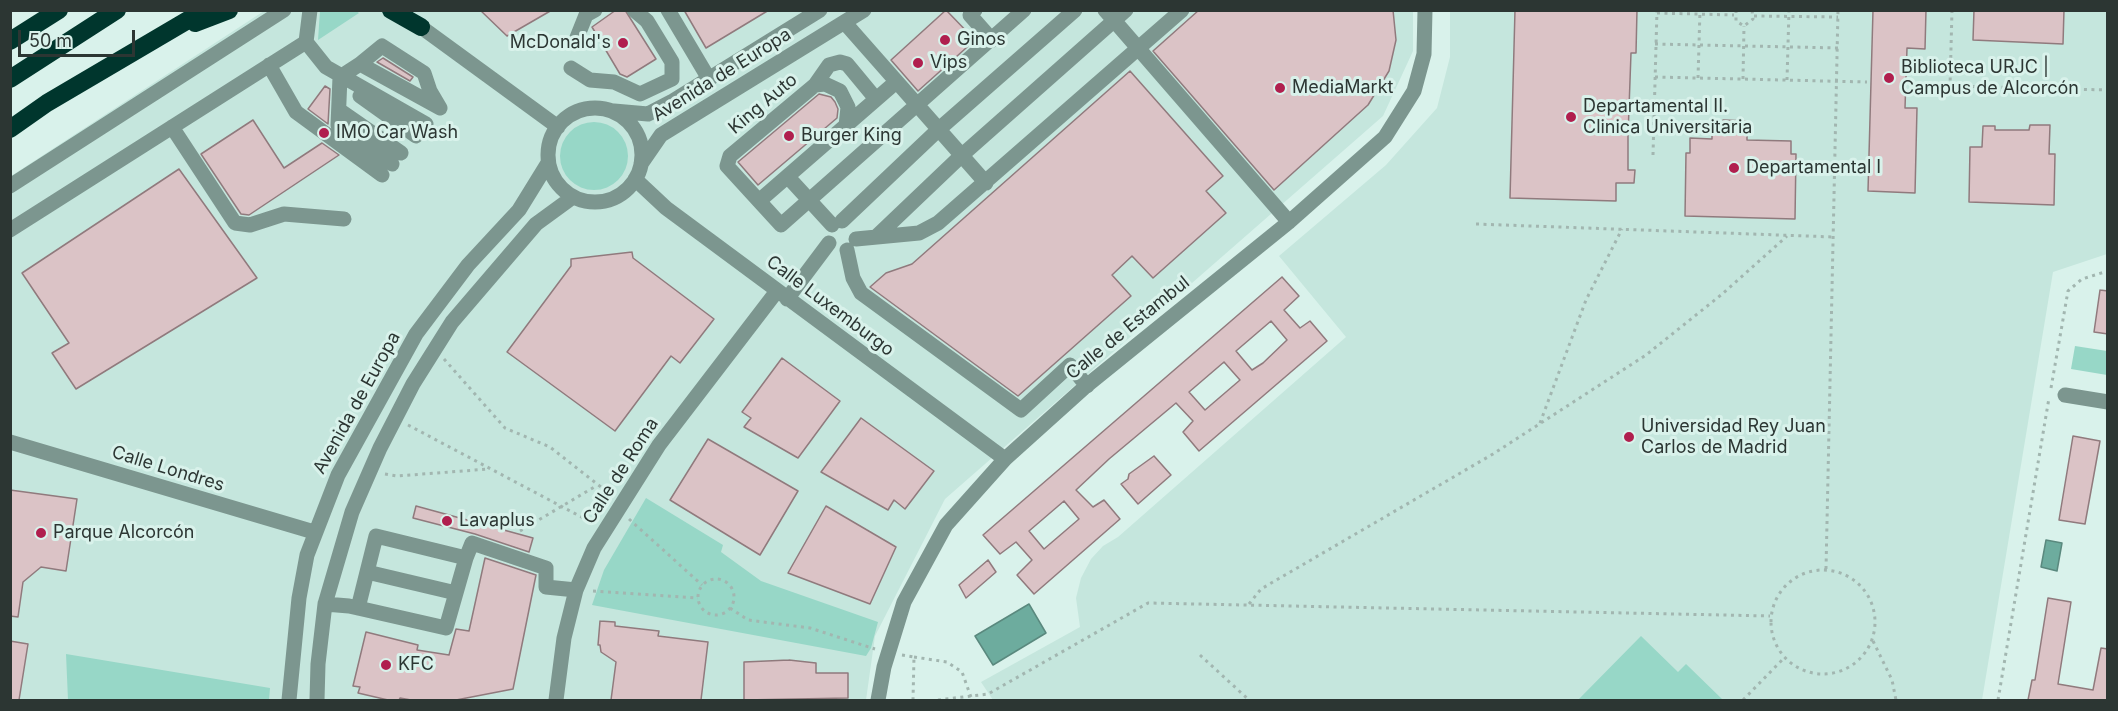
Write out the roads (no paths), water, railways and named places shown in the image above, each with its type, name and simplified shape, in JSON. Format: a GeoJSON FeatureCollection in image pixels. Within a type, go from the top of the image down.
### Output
{"type":"FeatureCollection","features":[{"type":"Feature","properties":{"kind":"highway"},"geometry":{"type":"LineString","coordinates":[[10,41],[59,10]]}},
{"type":"Feature","properties":{"kind":"highway"},"geometry":{"type":"LineString","coordinates":[[10,79],[117,10]]}},
{"type":"Feature","properties":{"kind":"highway"},"geometry":{"type":"LineString","coordinates":[[10,129],[47,103],[205,10]]}},
{"type":"Feature","properties":{"kind":"highway"},"geometry":{"type":"LineString","coordinates":[[168,33],[229,10]]}},
{"type":"Feature","properties":{"kind":"highway"},"geometry":{"type":"LineString","coordinates":[[391,10],[421,27]]}},
{"type":"Feature","properties":{"kind":"highway"},"geometry":{"type":"LineString","coordinates":[[406,10],[421,27]]}},
{"type":"Feature","properties":{"kind":"street"},"geometry":{"type":"LineString","coordinates":[[10,186],[284,10]]}},
{"type":"Feature","properties":{"kind":"street"},"geometry":{"type":"LineString","coordinates":[[310,10],[306,42],[340,84],[405,149]]}},
{"type":"Feature","properties":{"kind":"street"},"geometry":{"type":"LineString","coordinates":[[576,40],[586,15],[595,10]]}},
{"type":"Feature","properties":{"kind":"street"},"geometry":{"type":"LineString","coordinates":[[571,68],[590,80],[614,82],[640,94],[672,79],[672,62],[647,21],[634,10]]}},
{"type":"Feature","properties":{"kind":"street"},"geometry":{"type":"LineString","coordinates":[[668,10],[709,79]]}},
{"type":"Feature","properties":{"kind":"street","name":"Avenida de Europa"},"geometry":{"type":"LineString","coordinates":[[641,164],[661,135],[864,10]]}},
{"type":"Feature","properties":{"kind":"street"},"geometry":{"type":"LineString","coordinates":[[975,10],[970,15],[992,40]]}},
{"type":"Feature","properties":{"kind":"street"},"geometry":{"type":"LineString","coordinates":[[896,82],[759,201],[781,225],[811,201],[1024,10]]}},
{"type":"Feature","properties":{"kind":"street"},"geometry":{"type":"LineString","coordinates":[[788,177],[837,223],[938,130],[1075,10]]}},
{"type":"Feature","properties":{"kind":"street"},"geometry":{"type":"LineString","coordinates":[[1087,386],[1070,365],[1021,410],[861,293],[853,278],[852,244],[876,237],[919,233],[938,223],[1182,10]]}},
{"type":"Feature","properties":{"kind":"street","name":"Calle de Estambul"},"geometry":{"type":"LineString","coordinates":[[878,700],[888,654],[904,602],[946,525],[1005,459],[1087,386],[1289,222],[1384,137],[1402,114],[1414,91],[1424,54],[1425,10]]}},
{"type":"Feature","properties":{"kind":"street","name":"Avenida de Europa"},"geometry":{"type":"LineString","coordinates":[[610,111],[648,114],[709,79],[814,12]]}},
{"type":"Feature","properties":{"kind":"street"},"geometry":{"type":"LineString","coordinates":[[876,237],[1115,14],[1139,48],[1289,222]]}},
{"type":"Feature","properties":{"kind":"street"},"geometry":{"type":"LineString","coordinates":[[844,22],[916,107],[986,183]]}},
{"type":"Feature","properties":{"kind":"street"},"geometry":{"type":"LineString","coordinates":[[421,27],[558,127]]}},
{"type":"Feature","properties":{"kind":"street"},"geometry":{"type":"LineString","coordinates":[[10,230],[306,42]]}},
{"type":"Feature","properties":{"kind":"street"},"geometry":{"type":"LineString","coordinates":[[360,64],[440,108],[430,91],[424,73],[382,46],[360,64],[340,84],[338,125],[405,149]]}},
{"type":"Feature","properties":{"kind":"street"},"geometry":{"type":"LineString","coordinates":[[815,85],[829,65],[840,62],[847,64],[876,99]]}},
{"type":"Feature","properties":{"kind":"street"},"geometry":{"type":"LineString","coordinates":[[269,65],[296,112],[405,149]]}},
{"type":"Feature","properties":{"kind":"street"},"geometry":{"type":"LineString","coordinates":[[340,84],[405,149]]}},
{"type":"Feature","properties":{"kind":"street","name":"King Auto"},"geometry":{"type":"LineString","coordinates":[[759,201],[727,166],[730,156],[815,85],[825,84],[840,91],[848,107],[846,126]]}},
{"type":"Feature","properties":{"kind":"street"},"geometry":{"type":"LineString","coordinates":[[581,111],[610,111],[632,126],[638,138],[641,164],[635,179],[620,194],[601,202],[586,201],[573,197],[557,183],[548,163],[550,142],[558,127],[568,117],[581,111]]}},
{"type":"Feature","properties":{"kind":"street"},"geometry":{"type":"LineString","coordinates":[[172,127],[235,223],[250,225],[284,214],[344,219]]}},
{"type":"Feature","properties":{"kind":"street","name":"Avenida de Europa"},"geometry":{"type":"LineString","coordinates":[[289,700],[299,598],[314,532],[353,445],[416,334],[468,266],[519,210],[548,163]]}},
{"type":"Feature","properties":{"kind":"street","name":"Calle Luxemburgo"},"geometry":{"type":"LineString","coordinates":[[635,179],[666,207],[782,295],[1005,459]]}},
{"type":"Feature","properties":{"kind":"street"},"geometry":{"type":"LineString","coordinates":[[317,700],[318,664],[325,604],[352,513],[380,448],[413,384],[452,322],[495,269],[536,224],[573,197]]}},
{"type":"Feature","properties":{"kind":"street","name":"Calle de Roma"},"geometry":{"type":"LineString","coordinates":[[556,700],[564,638],[576,590],[594,548],[659,445],[782,295],[829,243]]}},
{"type":"Feature","properties":{"kind":"street"},"geometry":{"type":"LineString","coordinates":[[2065,394],[2108,402]]}},
{"type":"Feature","properties":{"kind":"street","name":"Calle Londres"},"geometry":{"type":"LineString","coordinates":[[10,442],[314,532]]}},
{"type":"Feature","properties":{"kind":"street"},"geometry":{"type":"LineString","coordinates":[[358,608],[376,536],[466,558]]}},
{"type":"Feature","properties":{"kind":"street"},"geometry":{"type":"LineString","coordinates":[[325,604],[358,608],[446,628],[472,543],[546,568],[546,587],[576,590]]}},
{"type":"Feature","properties":{"kind":"street"},"geometry":{"type":"LineString","coordinates":[[367,572],[456,593]]}},
{"type":"Feature","properties":{"kind":"place","name":"Ginos"},"geometry":{"type":"Point","coordinates":[945,40]}},
{"type":"Feature","properties":{"kind":"place","name":"McDonald's"},"geometry":{"type":"Point","coordinates":[623,43]}},
{"type":"Feature","properties":{"kind":"place","name":"Vips"},"geometry":{"type":"Point","coordinates":[918,63]}},
{"type":"Feature","properties":{"kind":"place","name":"Biblioteca URJC | Campus de Alcorcón"},"geometry":{"type":"Point","coordinates":[1889,78]}},
{"type":"Feature","properties":{"kind":"place","name":"MediaMarkt"},"geometry":{"type":"Point","coordinates":[1280,88]}},
{"type":"Feature","properties":{"kind":"place","name":"Departamental II. Clinica Universitaria"},"geometry":{"type":"Point","coordinates":[1571,117]}},
{"type":"Feature","properties":{"kind":"place","name":"IMO Car Wash"},"geometry":{"type":"Point","coordinates":[324,133]}},
{"type":"Feature","properties":{"kind":"place","name":"Burger King"},"geometry":{"type":"Point","coordinates":[789,136]}},
{"type":"Feature","properties":{"kind":"place","name":"Departamental I"},"geometry":{"type":"Point","coordinates":[1734,168]}},
{"type":"Feature","properties":{"kind":"place","name":"Universidad Rey Juan Carlos de Madrid"},"geometry":{"type":"Point","coordinates":[1629,437]}},
{"type":"Feature","properties":{"kind":"place","name":"Lavaplus"},"geometry":{"type":"Point","coordinates":[447,521]}},
{"type":"Feature","properties":{"kind":"place","name":"Parque Alcorcón"},"geometry":{"type":"Point","coordinates":[41,533]}},
{"type":"Feature","properties":{"kind":"place","name":"KFC"},"geometry":{"type":"Point","coordinates":[386,665]}}]}
